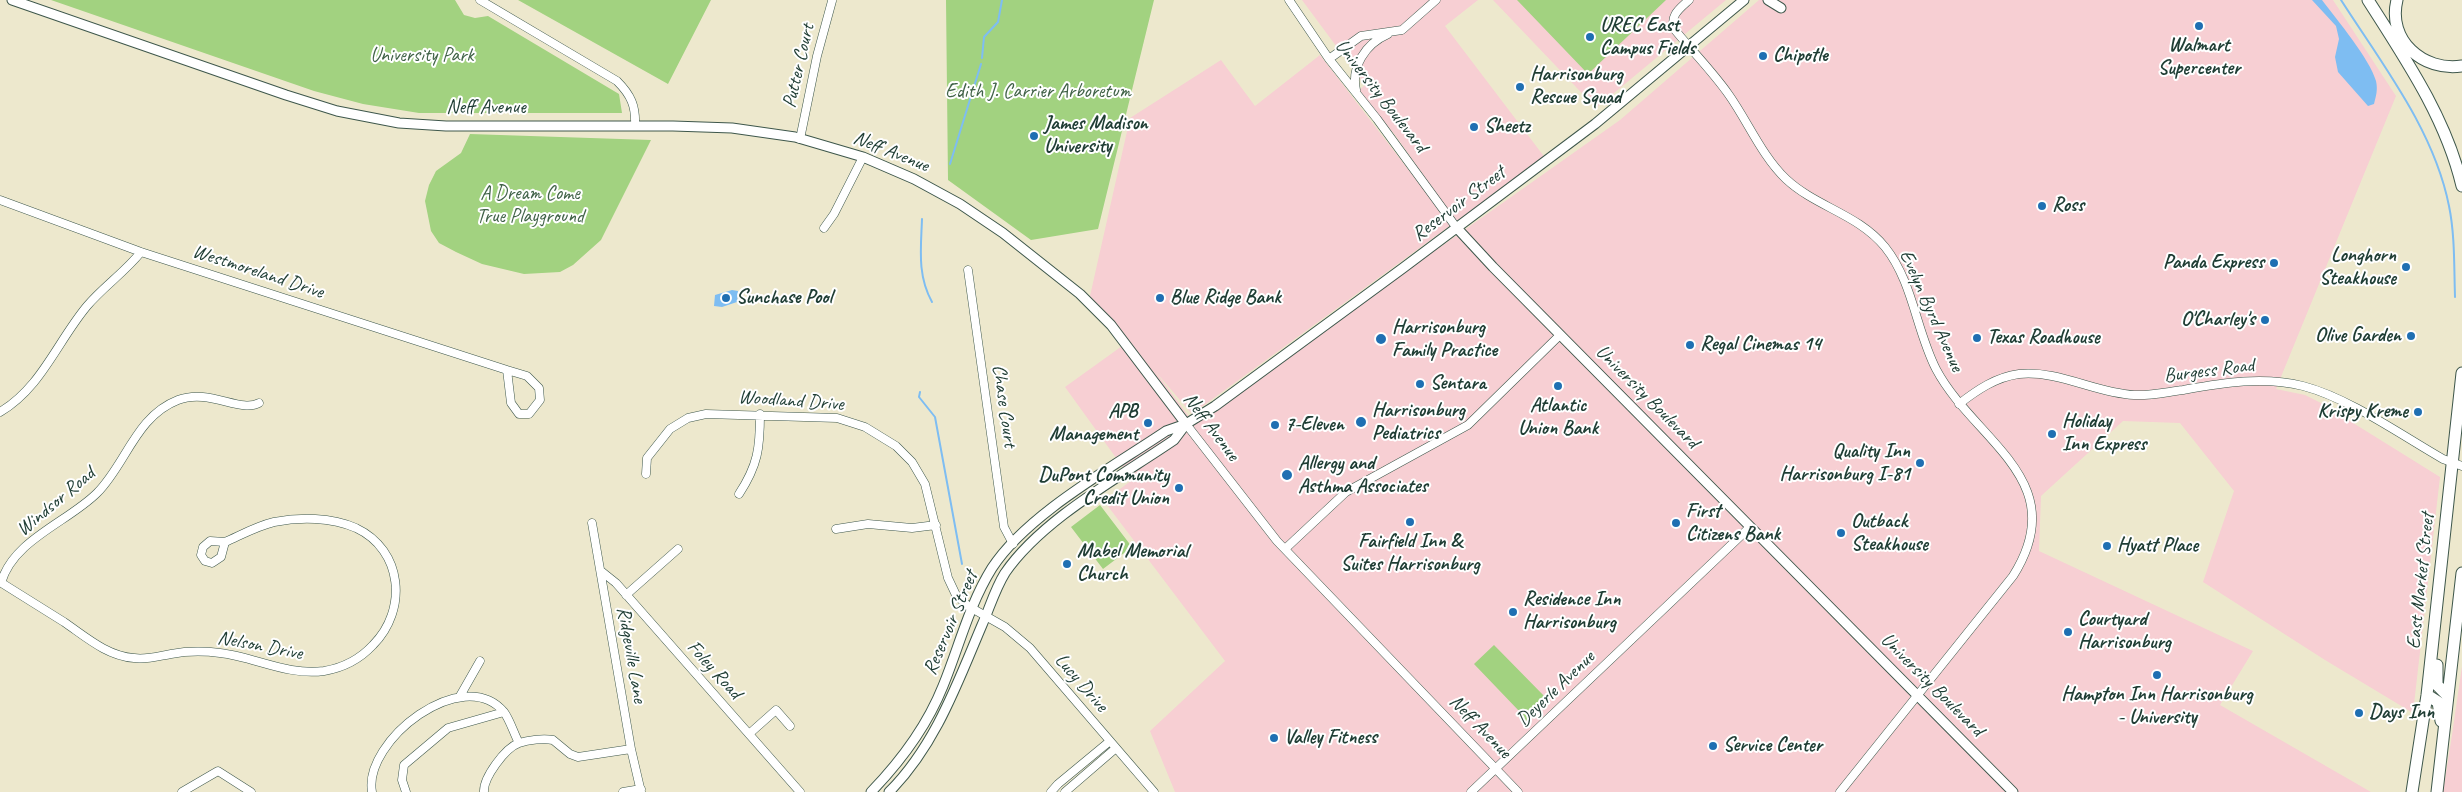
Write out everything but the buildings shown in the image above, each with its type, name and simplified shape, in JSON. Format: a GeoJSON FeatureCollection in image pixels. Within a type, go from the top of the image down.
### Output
{"type":"FeatureCollection","features":[{"type":"Feature","properties":{"kind":"highway"},"geometry":{"type":"LineString","coordinates":[[2368,0],[2433,108],[2451,149],[2462,186]]}},
{"type":"Feature","properties":{"kind":"highway"},"geometry":{"type":"LineString","coordinates":[[2397,0],[2395,8],[2397,28],[2405,45],[2419,58],[2435,66],[2462,66]]}},
{"type":"Feature","properties":{"kind":"highway","name":"East Market Street"},"geometry":{"type":"LineString","coordinates":[[2412,792],[2427,695],[2432,644],[2457,465],[2462,373]]}},
{"type":"Feature","properties":{"kind":"highway","name":"East Market Street"},"geometry":{"type":"LineString","coordinates":[[2438,792],[2462,573]]}},
{"type":"Feature","properties":{"kind":"highway"},"geometry":{"type":"LineString","coordinates":[[2432,644],[2438,656],[2437,685],[2448,696]]}},
{"type":"Feature","properties":{"kind":"highway"},"geometry":{"type":"LineString","coordinates":[[2427,695],[2438,702],[2440,708],[2442,750]]}},
{"type":"Feature","properties":{"kind":"main road","name":"Neff Avenue"},"geometry":{"type":"LineString","coordinates":[[12,0],[286,95],[358,116],[399,123],[446,126],[732,128],[800,138],[863,157],[919,181],[960,204],[1003,233],[1080,294],[1111,325],[1186,424]]}},
{"type":"Feature","properties":{"kind":"main road","name":"Reservoir Street"},"geometry":{"type":"LineString","coordinates":[[871,792],[917,736],[930,713],[942,689],[971,608],[993,566],[1034,522],[1166,431],[1186,424],[1260,375],[1595,124],[1744,0]]}},
{"type":"Feature","properties":{"kind":"main road"},"geometry":{"type":"LineString","coordinates":[[1734,7],[1749,0]]}},
{"type":"Feature","properties":{"kind":"main road"},"geometry":{"type":"LineString","coordinates":[[1768,0],[1781,8],[1780,0]]}},
{"type":"Feature","properties":{"kind":"main road","name":"University Boulevard"},"geometry":{"type":"LineString","coordinates":[[1456,227],[1560,335],[2013,792]]}},
{"type":"Feature","properties":{"kind":"main road","name":"Reservoir Street"},"geometry":{"type":"LineString","coordinates":[[888,792],[913,764],[935,732],[997,587],[1006,572],[1039,534],[1057,519],[1174,440],[1186,424]]}},
{"type":"Feature","properties":{"kind":"street"},"geometry":{"type":"LineString","coordinates":[[480,0],[617,81],[629,93],[636,110],[636,126]]}},
{"type":"Feature","properties":{"kind":"street","name":"University Boulevard"},"geometry":{"type":"LineString","coordinates":[[1289,0],[1329,59],[1357,92],[1456,227]]}},
{"type":"Feature","properties":{"kind":"street"},"geometry":{"type":"LineString","coordinates":[[1357,92],[1354,79],[1358,61],[1376,42],[1406,27],[1436,0]]}},
{"type":"Feature","properties":{"kind":"street","name":"Evelyn Byrd Avenue"},"geometry":{"type":"LineString","coordinates":[[1689,0],[1676,12],[1673,20],[1676,30],[1728,93],[1772,163],[1784,177],[1805,194],[1861,224],[1888,250],[1904,280],[1924,340],[1936,367],[1959,404],[2008,455],[2019,472],[2029,501],[2030,534],[2025,554],[2012,579],[1840,792]]}},
{"type":"Feature","properties":{"kind":"street","name":"Putter Court"},"geometry":{"type":"LineString","coordinates":[[800,138],[817,56],[832,2]]}},
{"type":"Feature","properties":{"kind":"street"},"geometry":{"type":"LineString","coordinates":[[1329,59],[1361,36],[1393,33]]}},
{"type":"Feature","properties":{"kind":"street"},"geometry":{"type":"LineString","coordinates":[[824,228],[834,214],[863,157]]}},
{"type":"Feature","properties":{"kind":"street","name":"Westmoreland Drive"},"geometry":{"type":"LineString","coordinates":[[0,200],[141,252],[527,376],[539,388],[540,400],[529,414],[521,415],[513,409],[507,370]]}},
{"type":"Feature","properties":{"kind":"street"},"geometry":{"type":"LineString","coordinates":[[0,412],[14,403],[36,380],[87,306],[141,252]]}},
{"type":"Feature","properties":{"kind":"street","name":"Chase Court"},"geometry":{"type":"LineString","coordinates":[[968,270],[1004,527],[1013,544]]}},
{"type":"Feature","properties":{"kind":"street"},"geometry":{"type":"LineString","coordinates":[[1285,549],[1346,492],[1468,425],[1560,335]]}},
{"type":"Feature","properties":{"kind":"street","name":"Burgess Road"},"geometry":{"type":"LineString","coordinates":[[1959,404],[1991,382],[2009,376],[2025,374],[2049,376],[2115,392],[2136,395],[2237,381],[2278,381],[2305,387],[2335,398],[2457,465]]}},
{"type":"Feature","properties":{"kind":"street","name":"Windsor Road"},"geometry":{"type":"LineString","coordinates":[[1,582],[7,569],[24,549],[101,489],[115,472],[143,427],[163,408],[184,398],[199,396],[211,397],[248,407],[258,403]]}},
{"type":"Feature","properties":{"kind":"street","name":"Woodland Drive"},"geometry":{"type":"LineString","coordinates":[[646,474],[647,458],[663,437],[679,423],[696,416],[714,413],[760,414],[837,418],[860,424],[883,436],[907,456],[922,477],[928,491],[950,585],[960,600],[971,608]]}},
{"type":"Feature","properties":{"kind":"street"},"geometry":{"type":"LineString","coordinates":[[739,494],[751,475],[758,456],[760,414]]}},
{"type":"Feature","properties":{"kind":"street","name":"Neff Avenue"},"geometry":{"type":"LineString","coordinates":[[1186,424],[1252,510],[1285,549],[1518,792]]}},
{"type":"Feature","properties":{"kind":"street","name":"Nelson Drive"},"geometry":{"type":"LineString","coordinates":[[1,582],[107,651],[136,659],[191,652],[217,652],[244,657],[286,670],[324,671],[340,667],[365,653],[380,637],[390,622],[396,600],[395,573],[379,546],[355,528],[326,520],[294,519],[262,525],[225,542]]}},
{"type":"Feature","properties":{"kind":"street","name":"Ridgeville Lane"},"geometry":{"type":"LineString","coordinates":[[592,523],[631,749],[641,791]]}},
{"type":"Feature","properties":{"kind":"street"},"geometry":{"type":"LineString","coordinates":[[836,529],[868,524],[912,528],[936,525]]}},
{"type":"Feature","properties":{"kind":"street","name":"Deyerle Avenue"},"geometry":{"type":"LineString","coordinates":[[1472,792],[1750,527]]}},
{"type":"Feature","properties":{"kind":"street"},"geometry":{"type":"LineString","coordinates":[[626,595],[678,549]]}},
{"type":"Feature","properties":{"kind":"street","name":"Foley Road"},"geometry":{"type":"LineString","coordinates":[[601,571],[626,595],[800,792]]}},
{"type":"Feature","properties":{"kind":"street","name":"Lucy Drive"},"geometry":{"type":"LineString","coordinates":[[971,608],[1005,627],[1030,648],[1154,792]]}},
{"type":"Feature","properties":{"kind":"street"},"geometry":{"type":"LineString","coordinates":[[460,696],[480,661]]}},
{"type":"Feature","properties":{"kind":"street"},"geometry":{"type":"LineString","coordinates":[[372,792],[370,781],[376,761],[388,742],[409,722],[436,704],[460,696],[486,700],[504,712],[519,743]]}},
{"type":"Feature","properties":{"kind":"street"},"geometry":{"type":"LineString","coordinates":[[749,734],[776,710],[790,726]]}},
{"type":"Feature","properties":{"kind":"street"},"geometry":{"type":"LineString","coordinates":[[406,792],[402,780],[404,765],[448,728],[504,712]]}},
{"type":"Feature","properties":{"kind":"street"},"geometry":{"type":"LineString","coordinates":[[484,792],[488,775],[512,747],[519,743],[554,740],[570,754],[581,757],[631,749]]}},
{"type":"Feature","properties":{"kind":"street"},"geometry":{"type":"LineString","coordinates":[[1051,792],[1110,741]]}},
{"type":"Feature","properties":{"kind":"street"},"geometry":{"type":"LineString","coordinates":[[1065,792],[1116,748]]}},
{"type":"Feature","properties":{"kind":"street"},"geometry":{"type":"LineString","coordinates":[[182,792],[218,771],[251,792]]}},
{"type":"Feature","properties":{"kind":"street"},"geometry":{"type":"LineString","coordinates":[[623,792],[641,791]]}},
{"type":"Feature","properties":{"kind":"shaded area"},"geometry":{"type":"Polygon","coordinates":[[[1302,0],[1478,0],[1445,26],[1546,159],[1456,222],[1395,135],[1358,91],[1365,85],[1302,0]]]}},
{"type":"Feature","properties":{"kind":"shaded area"},"geometry":{"type":"Polygon","coordinates":[[[1493,0],[1726,0],[1596,108],[1493,0]]]}},
{"type":"Feature","properties":{"kind":"shaded area"},"geometry":{"type":"Polygon","coordinates":[[[1759,0],[2333,0],[2396,96],[2276,389],[2305,395],[2321,403],[2440,477],[2413,713],[2325,660],[2203,582],[2234,491],[2180,423],[2123,421],[2041,496],[2039,551],[2253,651],[2220,705],[2371,792],[1175,792],[1150,731],[1225,661],[1104,501],[1132,480],[1065,387],[1129,341],[1090,296],[1130,118],[1221,60],[1255,106],[1320,55],[1451,225],[1192,414],[1155,371],[1190,418],[1446,243],[1620,120],[1759,0]]]}},
{"type":"Feature","properties":{"kind":"shaded area"},"geometry":{"type":"Polygon","coordinates":[[[2462,666],[2462,792],[2443,792],[2452,735],[2462,666]]]}},
{"type":"Feature","properties":{"kind":"green space","name":"University Park"},"geometry":{"type":"Polygon","coordinates":[[[51,0],[455,0],[464,15],[475,18],[488,16],[619,94],[622,113],[419,113],[363,104],[314,91],[51,0]]]}},
{"type":"Feature","properties":{"kind":"green space"},"geometry":{"type":"Polygon","coordinates":[[[518,0],[711,0],[668,84],[518,0]]]}},
{"type":"Feature","properties":{"kind":"green space","name":"Edith J. Carrier Arboretum"},"geometry":{"type":"Polygon","coordinates":[[[946,0],[1154,0],[1098,229],[1031,240],[948,180],[946,0]]]}},
{"type":"Feature","properties":{"kind":"green space","name":"UREC East Campus Fields"},"geometry":{"type":"Polygon","coordinates":[[[1517,0],[1666,0],[1588,74],[1517,0]]]}},
{"type":"Feature","properties":{"kind":"green space","name":"A Dream Come True Playground"},"geometry":{"type":"Polygon","coordinates":[[[470,134],[651,140],[601,240],[573,265],[560,272],[524,274],[482,264],[456,252],[439,243],[431,231],[425,201],[429,185],[436,171],[461,153],[470,134]]]}},
{"type":"Feature","properties":{"kind":"green space"},"geometry":{"type":"Polygon","coordinates":[[[1100,505],[1132,547],[1103,569],[1071,527],[1100,505]]]}},
{"type":"Feature","properties":{"kind":"green space"},"geometry":{"type":"Polygon","coordinates":[[[1494,645],[1548,700],[1524,723],[1517,715],[1520,712],[1474,664],[1494,645]]]}},
{"type":"Feature","properties":{"kind":"water"},"geometry":{"type":"Polygon","coordinates":[[[2312,0],[2322,0],[2373,72],[2377,84],[2374,104],[2368,106],[2338,72],[2335,57],[2339,39],[2336,26],[2312,0]]]}},
{"type":"Feature","properties":{"kind":"water","name":"Sunchase Pool"},"geometry":{"type":"Polygon","coordinates":[[[732,290],[738,291],[737,302],[722,307],[714,306],[715,295],[732,290]]]}},
{"type":"Feature","properties":{"kind":"waterway"},"geometry":{"type":"LineString","coordinates":[[982,58],[984,37],[998,22],[1002,0]]}},
{"type":"Feature","properties":{"kind":"waterway"},"geometry":{"type":"LineString","coordinates":[[2341,0],[2405,99],[2432,151],[2442,178],[2451,217],[2455,297]]}},
{"type":"Feature","properties":{"kind":"waterway"},"geometry":{"type":"LineString","coordinates":[[950,164],[981,64]]}},
{"type":"Feature","properties":{"kind":"waterway"},"geometry":{"type":"LineString","coordinates":[[922,219],[922,272],[927,292],[932,302]]}},
{"type":"Feature","properties":{"kind":"waterway"},"geometry":{"type":"LineString","coordinates":[[920,392],[919,397],[935,417],[962,564]]}},
{"type":"Feature","properties":{"kind":"place","name":"Walmart Supercenter"},"geometry":{"type":"Point","coordinates":[2199,26]}},
{"type":"Feature","properties":{"kind":"place","name":"UREC East Campus Fields"},"geometry":{"type":"Point","coordinates":[1590,37]}},
{"type":"Feature","properties":{"kind":"place","name":"Chipotle"},"geometry":{"type":"Point","coordinates":[1763,56]}},
{"type":"Feature","properties":{"kind":"place","name":"Harrisonburg Rescue Squad"},"geometry":{"type":"Point","coordinates":[1520,87]}},
{"type":"Feature","properties":{"kind":"place","name":"Sheetz"},"geometry":{"type":"Point","coordinates":[1474,127]}},
{"type":"Feature","properties":{"kind":"place","name":"James Madison University"},"geometry":{"type":"Point","coordinates":[1034,136]}},
{"type":"Feature","properties":{"kind":"place","name":"Ross"},"geometry":{"type":"Point","coordinates":[2042,206]}},
{"type":"Feature","properties":{"kind":"place","name":"Panda Express"},"geometry":{"type":"Point","coordinates":[2274,263]}},
{"type":"Feature","properties":{"kind":"place","name":"Longhorn Steakhouse"},"geometry":{"type":"Point","coordinates":[2406,267]}},
{"type":"Feature","properties":{"kind":"place","name":"Sunchase Pool"},"geometry":{"type":"Point","coordinates":[726,298]}},
{"type":"Feature","properties":{"kind":"place","name":"Blue Ridge Bank"},"geometry":{"type":"Point","coordinates":[1160,298]}},
{"type":"Feature","properties":{"kind":"place","name":"O'Charley's"},"geometry":{"type":"Point","coordinates":[2265,320]}},
{"type":"Feature","properties":{"kind":"place","name":"Olive Garden"},"geometry":{"type":"Point","coordinates":[2411,336]}},
{"type":"Feature","properties":{"kind":"place","name":"Texas Roadhouse"},"geometry":{"type":"Point","coordinates":[1977,338]}},
{"type":"Feature","properties":{"kind":"place","name":"Harrisonburg Family Practice"},"geometry":{"type":"Point","coordinates":[1381,339]}},
{"type":"Feature","properties":{"kind":"place","name":"Regal Cinemas 14"},"geometry":{"type":"Point","coordinates":[1690,345]}},
{"type":"Feature","properties":{"kind":"place","name":"Sentara"},"geometry":{"type":"Point","coordinates":[1420,384]}},
{"type":"Feature","properties":{"kind":"place","name":"Atlantic Union Bank"},"geometry":{"type":"Point","coordinates":[1558,386]}},
{"type":"Feature","properties":{"kind":"place","name":"Krispy Kreme"},"geometry":{"type":"Point","coordinates":[2418,412]}},
{"type":"Feature","properties":{"kind":"place","name":"Harrisonburg Pediatrics"},"geometry":{"type":"Point","coordinates":[1361,422]}},
{"type":"Feature","properties":{"kind":"place","name":"APB Management"},"geometry":{"type":"Point","coordinates":[1148,423]}},
{"type":"Feature","properties":{"kind":"place","name":"7-Eleven"},"geometry":{"type":"Point","coordinates":[1275,425]}},
{"type":"Feature","properties":{"kind":"place","name":"Holiday Inn Express"},"geometry":{"type":"Point","coordinates":[2052,434]}},
{"type":"Feature","properties":{"kind":"place","name":"Quality Inn Harrisonburg I-81"},"geometry":{"type":"Point","coordinates":[1920,463]}},
{"type":"Feature","properties":{"kind":"place","name":"Allergy and Asthma Associates"},"geometry":{"type":"Point","coordinates":[1287,475]}},
{"type":"Feature","properties":{"kind":"place","name":"DuPont Community Credit Union"},"geometry":{"type":"Point","coordinates":[1179,488]}},
{"type":"Feature","properties":{"kind":"place","name":"Fairfield Inn & Suites Harrisonburg"},"geometry":{"type":"Point","coordinates":[1410,522]}},
{"type":"Feature","properties":{"kind":"place","name":"First Citizens Bank"},"geometry":{"type":"Point","coordinates":[1676,523]}},
{"type":"Feature","properties":{"kind":"place","name":"Outback Steakhouse"},"geometry":{"type":"Point","coordinates":[1841,533]}},
{"type":"Feature","properties":{"kind":"place","name":"Hyatt Place"},"geometry":{"type":"Point","coordinates":[2107,546]}},
{"type":"Feature","properties":{"kind":"place","name":"Mabel Memorial Church"},"geometry":{"type":"Point","coordinates":[1067,564]}},
{"type":"Feature","properties":{"kind":"place","name":"Residence Inn Harrisonburg"},"geometry":{"type":"Point","coordinates":[1513,612]}},
{"type":"Feature","properties":{"kind":"place","name":"Courtyard Harrisonburg"},"geometry":{"type":"Point","coordinates":[2068,632]}},
{"type":"Feature","properties":{"kind":"place","name":"Hampton Inn Harrisonburg - University"},"geometry":{"type":"Point","coordinates":[2157,675]}},
{"type":"Feature","properties":{"kind":"place","name":"Days Inn"},"geometry":{"type":"Point","coordinates":[2359,713]}},
{"type":"Feature","properties":{"kind":"place","name":"Valley Fitness"},"geometry":{"type":"Point","coordinates":[1274,738]}},
{"type":"Feature","properties":{"kind":"place","name":"Service Center"},"geometry":{"type":"Point","coordinates":[1713,746]}}]}
